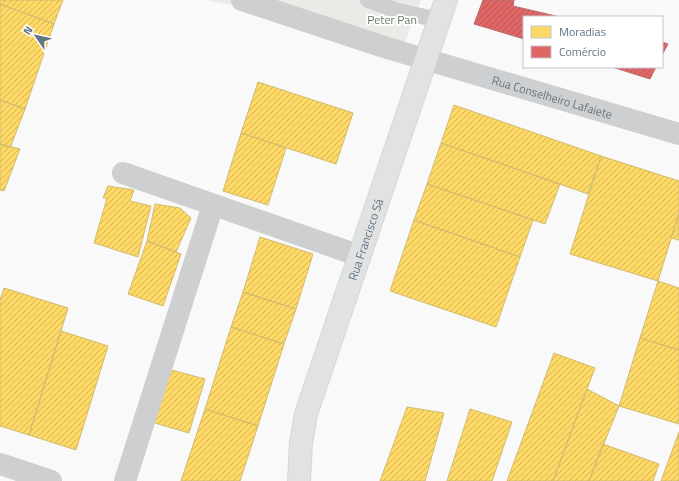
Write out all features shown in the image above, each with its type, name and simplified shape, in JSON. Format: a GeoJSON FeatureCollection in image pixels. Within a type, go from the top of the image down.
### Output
{"type":"FeatureCollection","features":[{"type":"Feature","properties":{"kind":"main road","name":"Rua Francisco Sá"},"geometry":{"type":"LineString","coordinates":[[299,481],[301,443],[306,414],[443,10]]}},
{"type":"Feature","properties":{"kind":"street","name":"Rua Conselheiro Lafaiete"},"geometry":{"type":"LineString","coordinates":[[242,0],[384,47],[426,58],[679,134]]}},
{"type":"Feature","properties":{"kind":"street"},"geometry":{"type":"LineString","coordinates":[[123,173],[360,256]]}},
{"type":"Feature","properties":{"kind":"street"},"geometry":{"type":"LineString","coordinates":[[125,481],[213,205]]}},
{"type":"Feature","properties":{"kind":"street"},"geometry":{"type":"LineString","coordinates":[[0,464],[51,481]]}},
{"type":"Feature","properties":{"kind":"lane"},"geometry":{"type":"LineString","coordinates":[[368,0],[398,11],[443,10]]}},
{"type":"Feature","properties":{"kind":"green space","name":"Peter Pan"},"geometry":{"type":"Polygon","coordinates":[[[207,0],[421,0],[405,42],[207,0]]]}},
{"type":"Feature","properties":{"kind":"building: Moradias"},"geometry":{"type":"Polygon","coordinates":[[[0,0],[63,0],[54,24],[0,4],[0,0]]]}},
{"type":"Feature","properties":{"kind":"building: Moradias"},"geometry":{"type":"Polygon","coordinates":[[[0,4],[54,24],[25,109],[0,100],[0,4]]]}},
{"type":"Feature","properties":{"kind":"building: Moradias"},"geometry":{"type":"Polygon","coordinates":[[[258,82],[353,113],[336,164],[241,133],[258,82]]]}},
{"type":"Feature","properties":{"kind":"building: Moradias"},"geometry":{"type":"Polygon","coordinates":[[[0,100],[25,109],[10,148],[0,144],[0,100]]]}},
{"type":"Feature","properties":{"kind":"building: Moradias"},"geometry":{"type":"Polygon","coordinates":[[[454,105],[601,156],[588,194],[441,143],[454,105]]]}},
{"type":"Feature","properties":{"kind":"building: Moradias"},"geometry":{"type":"Polygon","coordinates":[[[241,133],[286,148],[268,205],[223,191],[241,133]]]}},
{"type":"Feature","properties":{"kind":"building: Moradias"},"geometry":{"type":"Polygon","coordinates":[[[441,143],[560,184],[545,224],[427,184],[441,143]]]}},
{"type":"Feature","properties":{"kind":"building: Moradias"},"geometry":{"type":"Polygon","coordinates":[[[0,144],[20,149],[4,191],[0,190],[0,144]]]}},
{"type":"Feature","properties":{"kind":"building: Moradias"},"geometry":{"type":"Polygon","coordinates":[[[601,156],[679,181],[679,213],[658,281],[570,254],[601,156]]]}},
{"type":"Feature","properties":{"kind":"building: Moradias"},"geometry":{"type":"Polygon","coordinates":[[[427,184],[533,220],[520,257],[414,220],[427,184]]]}},
{"type":"Feature","properties":{"kind":"building: Moradias"},"geometry":{"type":"Polygon","coordinates":[[[108,186],[134,190],[130,201],[151,206],[138,257],[94,243],[107,198],[103,198],[108,186]]]}},
{"type":"Feature","properties":{"kind":"building: Moradias"},"geometry":{"type":"Polygon","coordinates":[[[155,204],[180,208],[191,218],[176,252],[147,241],[155,204]]]}},
{"type":"Feature","properties":{"kind":"building: Moradias"},"geometry":{"type":"Polygon","coordinates":[[[679,213],[679,240],[671,238],[679,213]]]}},
{"type":"Feature","properties":{"kind":"building: Moradias"},"geometry":{"type":"Polygon","coordinates":[[[414,220],[520,257],[496,327],[390,291],[414,220]]]}},
{"type":"Feature","properties":{"kind":"building: Moradias"},"geometry":{"type":"Polygon","coordinates":[[[260,237],[313,254],[296,309],[243,292],[260,237]]]}},
{"type":"Feature","properties":{"kind":"building: Moradias"},"geometry":{"type":"Polygon","coordinates":[[[147,241],[181,254],[163,306],[128,294],[147,241]]]}},
{"type":"Feature","properties":{"kind":"building: Moradias"},"geometry":{"type":"Polygon","coordinates":[[[658,281],[679,288],[679,350],[640,338],[658,281]]]}},
{"type":"Feature","properties":{"kind":"building: Moradias"},"geometry":{"type":"Polygon","coordinates":[[[4,288],[68,308],[29,435],[0,426],[0,300],[4,288]]]}},
{"type":"Feature","properties":{"kind":"building: Moradias"},"geometry":{"type":"Polygon","coordinates":[[[243,292],[296,309],[284,344],[231,327],[243,292]]]}},
{"type":"Feature","properties":{"kind":"building: Moradias"},"geometry":{"type":"Polygon","coordinates":[[[231,327],[284,344],[258,426],[205,409],[231,327]]]}},
{"type":"Feature","properties":{"kind":"building: Moradias"},"geometry":{"type":"Polygon","coordinates":[[[61,331],[108,346],[76,450],[29,435],[61,331]]]}},
{"type":"Feature","properties":{"kind":"building: Moradias"},"geometry":{"type":"Polygon","coordinates":[[[640,338],[679,350],[679,424],[619,406],[640,338]]]}},
{"type":"Feature","properties":{"kind":"building: Moradias"},"geometry":{"type":"Polygon","coordinates":[[[554,353],[595,368],[553,481],[507,481],[554,353]]]}},
{"type":"Feature","properties":{"kind":"building: Moradias"},"geometry":{"type":"Polygon","coordinates":[[[168,369],[205,379],[189,433],[151,422],[168,369]]]}},
{"type":"Feature","properties":{"kind":"building: Moradias"},"geometry":{"type":"Polygon","coordinates":[[[587,389],[619,406],[589,481],[553,481],[587,389]]]}},
{"type":"Feature","properties":{"kind":"building: Moradias"},"geometry":{"type":"Polygon","coordinates":[[[407,407],[444,413],[425,481],[380,481],[407,407]]]}},
{"type":"Feature","properties":{"kind":"building: Moradias"},"geometry":{"type":"Polygon","coordinates":[[[205,409],[258,426],[240,481],[181,481],[205,409]]]}},
{"type":"Feature","properties":{"kind":"building: Moradias"},"geometry":{"type":"Polygon","coordinates":[[[470,409],[512,422],[492,481],[447,481],[470,409]]]}},
{"type":"Feature","properties":{"kind":"building: Moradias"},"geometry":{"type":"Polygon","coordinates":[[[679,432],[679,481],[661,481],[679,432]]]}},
{"type":"Feature","properties":{"kind":"building: Moradias"},"geometry":{"type":"Polygon","coordinates":[[[603,444],[659,464],[653,481],[589,481],[603,444]]]}},
{"type":"Feature","properties":{"kind":"building: Comércio"},"geometry":{"type":"Polygon","coordinates":[[[483,0],[514,0],[513,6],[556,16],[523,16],[523,39],[474,24],[483,0]]]}},
{"type":"Feature","properties":{"kind":"building: Comércio"},"geometry":{"type":"Polygon","coordinates":[[[663,42],[668,44],[663,53],[663,42]]]}},
{"type":"Feature","properties":{"kind":"building: Comércio"},"geometry":{"type":"Polygon","coordinates":[[[615,68],[656,68],[650,79],[615,68]]]}}]}
